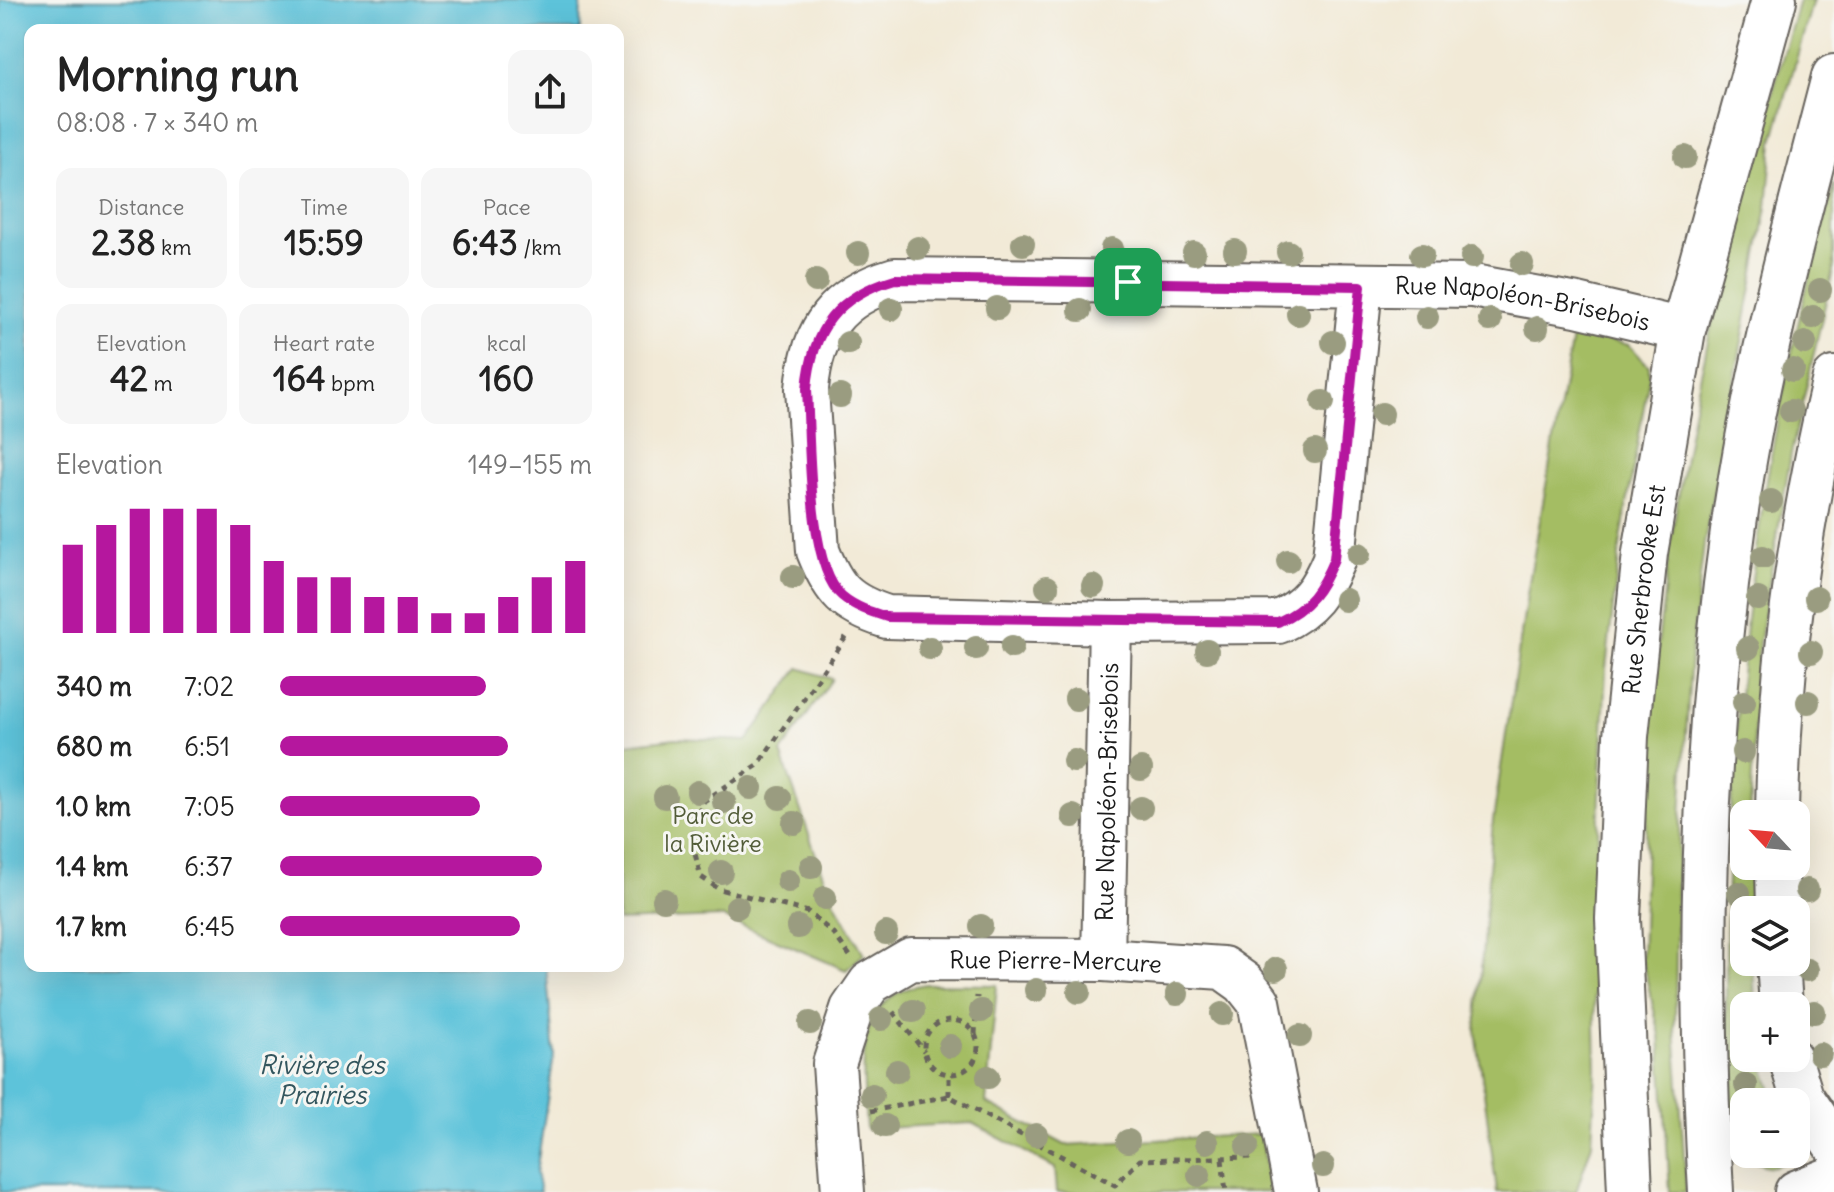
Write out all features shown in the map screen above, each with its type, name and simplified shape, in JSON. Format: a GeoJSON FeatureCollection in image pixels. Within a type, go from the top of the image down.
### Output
{"type":"FeatureCollection","features":[{"type":"Feature","properties":{"kind":"main road","name":"Rue Sherbrooke Est"},"geometry":{"type":"LineString","coordinates":[[1625,1179],[1618,919],[1626,736],[1645,553],[1683,330],[1774,0]]}},
{"type":"Feature","properties":{"kind":"main road"},"geometry":{"type":"LineString","coordinates":[[1711,1192],[1704,1079],[1701,937],[1704,833],[1721,626],[1734,521],[1772,327],[1834,77]]}},
{"type":"Feature","properties":{"kind":"street","name":"Rue Napoléon-Brisebois"},"geometry":{"type":"LineString","coordinates":[[1361,286],[1334,559],[1314,600],[1298,613],[1278,622],[1110,623],[887,617],[864,610],[840,595],[818,551],[807,389],[809,363],[828,320],[868,287],[895,279],[1473,286],[1577,305],[1683,330]]}},
{"type":"Feature","properties":{"kind":"street"},"geometry":{"type":"LineString","coordinates":[[1777,800],[1777,753],[1788,629],[1834,378]]}},
{"type":"Feature","properties":{"kind":"street","name":"Rue Napoléon-Brisebois"},"geometry":{"type":"LineString","coordinates":[[1103,960],[1110,623]]}},
{"type":"Feature","properties":{"kind":"street","name":"Rue Pierre-Mercure"},"geometry":{"type":"LineString","coordinates":[[843,1192],[834,1064],[852,1009],[870,983],[911,959],[1103,960],[1223,968],[1244,983],[1259,1002],[1293,1174]]}},
{"type":"Feature","properties":{"kind":"street"},"geometry":{"type":"LineString","coordinates":[[1794,1072],[1802,1097],[1834,1144]]}},
{"type":"Feature","properties":{"kind":"street"},"geometry":{"type":"LineString","coordinates":[[1791,1175],[1834,1177]]}},
{"type":"Feature","properties":{"kind":"path"},"geometry":{"type":"LineString","coordinates":[[864,610],[758,765],[704,801],[694,822],[694,850],[701,877],[719,889],[808,912],[834,934],[935,1069],[949,1074],[961,1072],[974,1061],[977,1045],[970,1028],[954,1020],[937,1024],[925,1038],[924,1051]]}},
{"type":"Feature","properties":{"kind":"path"},"geometry":{"type":"LineString","coordinates":[[949,1074],[949,1096]]}},
{"type":"Feature","properties":{"kind":"path"},"geometry":{"type":"LineString","coordinates":[[839,1117],[949,1096],[1114,1189],[1140,1160],[1222,1159],[1293,1174]]}},
{"type":"Feature","properties":{"kind":"path"},"geometry":{"type":"LineString","coordinates":[[1222,1159],[1226,1192]]}},
{"type":"Feature","properties":{"kind":"green space"},"geometry":{"type":"Polygon","coordinates":[[[1799,0],[1813,0],[1773,142],[1767,207],[1704,544],[1691,654],[1677,881],[1675,1028],[1686,1192],[1670,1192],[1660,1035],[1642,960],[1649,745],[1657,652],[1670,545],[1693,411],[1729,244],[1799,0]]]}},
{"type":"Feature","properties":{"kind":"green space"},"geometry":{"type":"Polygon","coordinates":[[[1834,184],[1834,266],[1791,454],[1759,642],[1751,800],[1732,800],[1751,588],[1784,387],[1834,184]]]}},
{"type":"Feature","properties":{"kind":"green space"},"geometry":{"type":"Polygon","coordinates":[[[1573,332],[1629,345],[1649,366],[1621,539],[1606,668],[1593,944],[1596,1068],[1592,1143],[1576,1192],[1497,1192],[1476,1031],[1493,820],[1528,588],[1573,332]]]}},
{"type":"Feature","properties":{"kind":"green space","name":"Parc de la Rivière"},"geometry":{"type":"Polygon","coordinates":[[[799,668],[832,679],[781,753],[828,890],[864,954],[846,970],[722,917],[624,921],[624,744],[676,738],[747,741],[799,668]]]}},
{"type":"Feature","properties":{"kind":"green space"},"geometry":{"type":"Polygon","coordinates":[[[1730,831],[1730,880],[1751,880],[1751,896],[1730,896],[1730,976],[1754,976],[1754,992],[1730,992],[1730,1072],[1766,1072],[1771,1088],[1730,1088],[1730,1118],[1725,1057],[1730,831]]]}},
{"type":"Feature","properties":{"kind":"green space"},"geometry":{"type":"Polygon","coordinates":[[[926,984],[997,985],[986,1103],[1065,1145],[1261,1134],[1270,1192],[1057,1192],[1055,1168],[972,1123],[866,1129],[864,1061],[866,1039],[873,1019],[884,1003],[901,991],[926,984]]]}},
{"type":"Feature","properties":{"kind":"water","name":"Rivière des Prairies"},"geometry":{"type":"Polygon","coordinates":[[[0,0],[581,0],[580,24],[24,24],[24,972],[547,972],[554,1055],[536,1173],[540,1192],[0,1192],[0,0]]]}},
{"type":"Feature","properties":{"kind":"route"},"geometry":{"type":"LineString","coordinates":[[895,279],[1128,282],[1361,286],[1334,559],[1314,600],[1298,613],[1278,622],[1110,623],[887,617],[864,610],[840,595],[818,551],[807,389],[809,363],[828,320],[843,304],[868,287],[895,279]]}}]}
